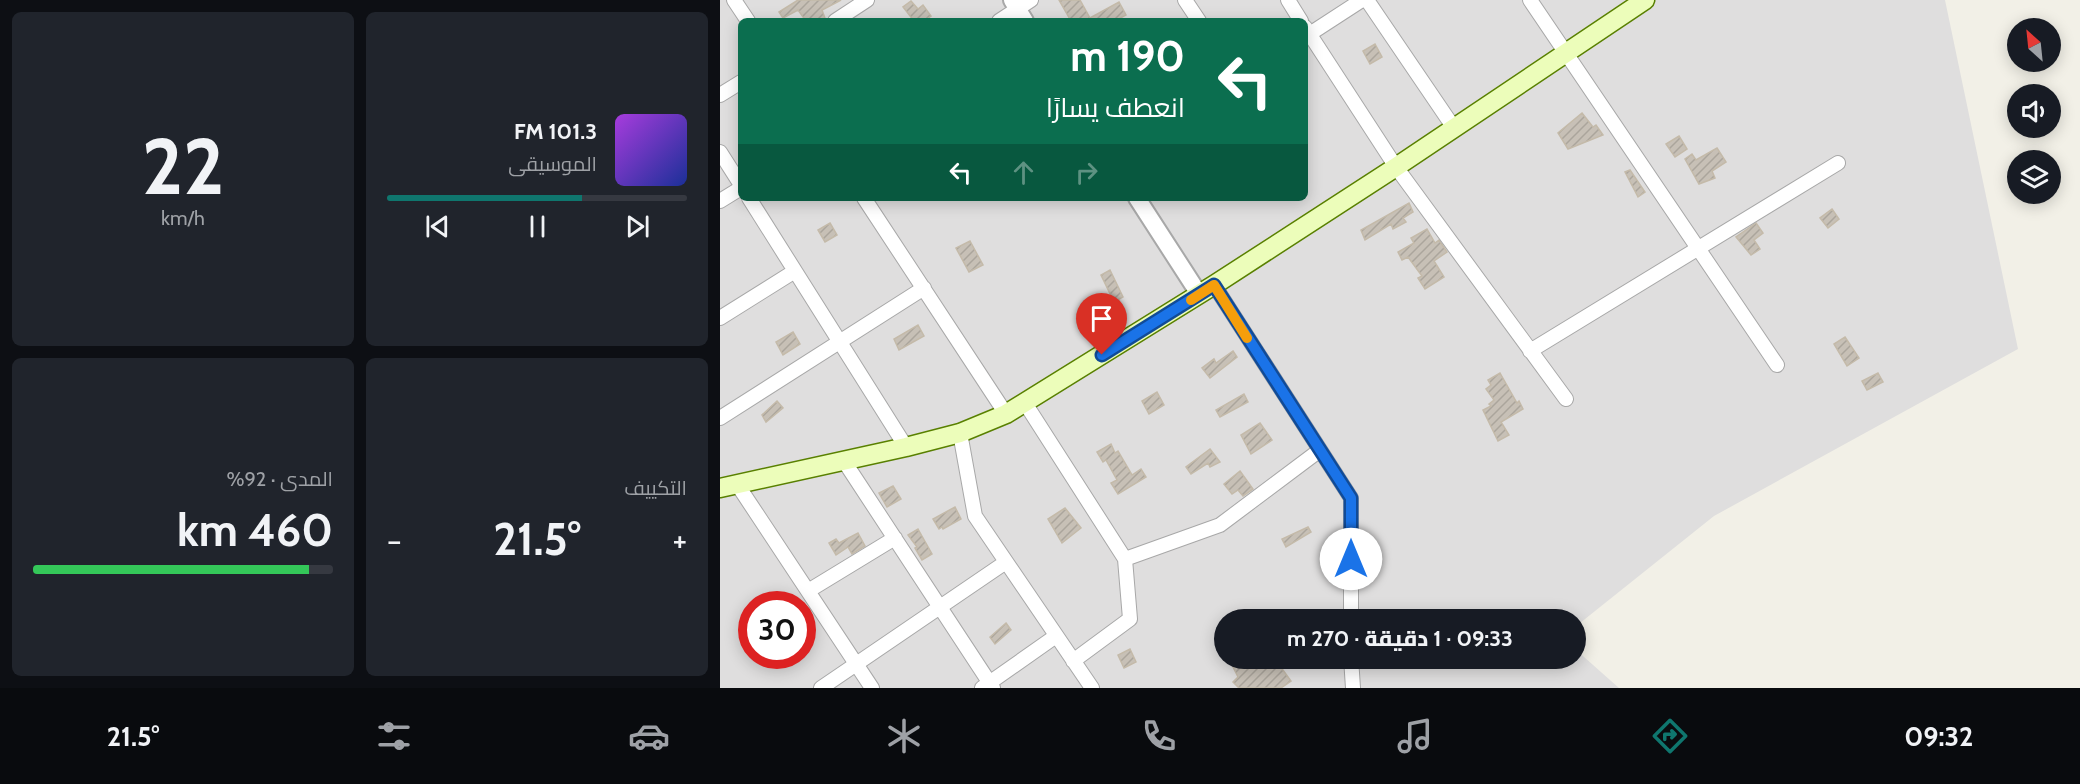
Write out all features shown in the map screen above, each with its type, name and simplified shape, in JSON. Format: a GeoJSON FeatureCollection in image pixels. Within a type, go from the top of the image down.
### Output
{"type":"FeatureCollection","features":[{"type":"Feature","properties":{"kind":"main road"},"geometry":{"type":"LineString","coordinates":[[728,486],[906,447],[960,433],[1006,414],[1206,290],[1396,167],[1645,0]]}},
{"type":"Feature","properties":{"kind":"street"},"geometry":{"type":"LineString","coordinates":[[734,0],[746,18]]}},
{"type":"Feature","properties":{"kind":"street"},"geometry":{"type":"LineString","coordinates":[[840,18],[867,0]]}},
{"type":"Feature","properties":{"kind":"street"},"geometry":{"type":"LineString","coordinates":[[1185,0],[1197,18]]}},
{"type":"Feature","properties":{"kind":"street"},"geometry":{"type":"LineString","coordinates":[[1288,0],[1299,18]]}},
{"type":"Feature","properties":{"kind":"street"},"geometry":{"type":"LineString","coordinates":[[1308,32],[1362,0]]}},
{"type":"Feature","properties":{"kind":"street"},"geometry":{"type":"LineString","coordinates":[[1367,0],[1454,128]]}},
{"type":"Feature","properties":{"kind":"street"},"geometry":{"type":"LineString","coordinates":[[1530,0],[1777,365]]}},
{"type":"Feature","properties":{"kind":"street"},"geometry":{"type":"LineString","coordinates":[[1004,18],[1022,7]]}},
{"type":"Feature","properties":{"kind":"street"},"geometry":{"type":"LineString","coordinates":[[1308,35],[1396,167],[1566,399]]}},
{"type":"Feature","properties":{"kind":"street"},"geometry":{"type":"LineString","coordinates":[[720,95],[738,84]]}},
{"type":"Feature","properties":{"kind":"street"},"geometry":{"type":"LineString","coordinates":[[720,152],[738,181]]}},
{"type":"Feature","properties":{"kind":"street"},"geometry":{"type":"LineString","coordinates":[[1530,351],[1838,163]]}},
{"type":"Feature","properties":{"kind":"street"},"geometry":{"type":"LineString","coordinates":[[720,201],[738,188]]}},
{"type":"Feature","properties":{"kind":"street"},"geometry":{"type":"LineString","coordinates":[[751,201],[906,447]]}},
{"type":"Feature","properties":{"kind":"street"},"geometry":{"type":"LineString","coordinates":[[866,201],[1006,414]]}},
{"type":"Feature","properties":{"kind":"street"},"geometry":{"type":"LineString","coordinates":[[1139,201],[1206,290],[1320,450],[1351,498],[1351,609]]}},
{"type":"Feature","properties":{"kind":"street"},"geometry":{"type":"LineString","coordinates":[[720,318],[795,271]]}},
{"type":"Feature","properties":{"kind":"street"},"geometry":{"type":"LineString","coordinates":[[720,418],[924,288]]}},
{"type":"Feature","properties":{"kind":"street"},"geometry":{"type":"LineString","coordinates":[[1025,403],[1125,559],[1130,619],[1073,661]]}},
{"type":"Feature","properties":{"kind":"street"},"geometry":{"type":"LineString","coordinates":[[960,433],[975,516],[1092,688]]}},
{"type":"Feature","properties":{"kind":"street"},"geometry":{"type":"LineString","coordinates":[[1125,559],[1220,525],[1320,450]]}},
{"type":"Feature","properties":{"kind":"street"},"geometry":{"type":"LineString","coordinates":[[844,460],[940,607],[988,686],[1056,636]]}},
{"type":"Feature","properties":{"kind":"street"},"geometry":{"type":"LineString","coordinates":[[728,486],[808,591],[895,538]]}},
{"type":"Feature","properties":{"kind":"street"},"geometry":{"type":"LineString","coordinates":[[821,688],[1006,562]]}},
{"type":"Feature","properties":{"kind":"street"},"geometry":{"type":"LineString","coordinates":[[816,603],[872,688]]}},
{"type":"Feature","properties":{"kind":"street"},"geometry":{"type":"LineString","coordinates":[[1352,669],[1353,688]]}},
{"type":"Feature","properties":{"kind":"shaded area"},"geometry":{"type":"Polygon","coordinates":[[[720,0],[1945,0],[2018,349],[1714,516],[1586,618],[1586,609],[1214,609],[1214,669],[1586,669],[1586,659],[1619,688],[720,688],[720,0]]]}},
{"type":"Feature","properties":{"kind":"building"},"geometry":{"type":"Polygon","coordinates":[[[798,0],[841,0],[822,10],[825,18],[804,18],[798,10],[783,18],[779,12],[798,0]]]}},
{"type":"Feature","properties":{"kind":"building"},"geometry":{"type":"Polygon","coordinates":[[[1059,0],[1080,0],[1090,18],[1069,18],[1059,0]]]}},
{"type":"Feature","properties":{"kind":"building"},"geometry":{"type":"Polygon","coordinates":[[[911,1],[918,9],[923,5],[931,16],[912,18],[903,7],[911,1]]]}},
{"type":"Feature","properties":{"kind":"building"},"geometry":{"type":"Polygon","coordinates":[[[1119,2],[1126,15],[1120,18],[1090,18],[1119,2]]]}},
{"type":"Feature","properties":{"kind":"building"},"geometry":{"type":"Polygon","coordinates":[[[1375,44],[1382,57],[1370,64],[1363,51],[1375,44]]]}},
{"type":"Feature","properties":{"kind":"building"},"geometry":{"type":"Polygon","coordinates":[[[1582,113],[1593,127],[1596,125],[1603,135],[1568,149],[1558,133],[1582,113]]]}},
{"type":"Feature","properties":{"kind":"building"},"geometry":{"type":"Polygon","coordinates":[[[1679,136],[1687,149],[1675,157],[1666,144],[1679,136]]]}},
{"type":"Feature","properties":{"kind":"building"},"geometry":{"type":"Polygon","coordinates":[[[1717,148],[1726,162],[1712,171],[1715,178],[1699,184],[1685,159],[1692,154],[1696,160],[1717,148]]]}},
{"type":"Feature","properties":{"kind":"building"},"geometry":{"type":"Polygon","coordinates":[[[1630,170],[1645,192],[1638,197],[1625,172],[1630,170]]]}},
{"type":"Feature","properties":{"kind":"building"},"geometry":{"type":"Polygon","coordinates":[[[1409,203],[1413,212],[1403,218],[1406,222],[1393,229],[1391,224],[1365,240],[1361,230],[1409,203]]]}},
{"type":"Feature","properties":{"kind":"building"},"geometry":{"type":"Polygon","coordinates":[[[1832,209],[1839,219],[1828,228],[1820,218],[1832,209]]]}},
{"type":"Feature","properties":{"kind":"building"},"geometry":{"type":"Polygon","coordinates":[[[830,223],[837,235],[825,242],[818,230],[830,223]]]}},
{"type":"Feature","properties":{"kind":"building"},"geometry":{"type":"Polygon","coordinates":[[[1756,223],[1763,233],[1754,240],[1760,249],[1751,255],[1736,237],[1756,223]]]}},
{"type":"Feature","properties":{"kind":"building"},"geometry":{"type":"Polygon","coordinates":[[[1427,229],[1435,243],[1439,240],[1447,252],[1434,261],[1444,277],[1425,289],[1418,278],[1422,276],[1408,257],[1402,260],[1398,252],[1414,243],[1411,238],[1427,229]]]}},
{"type":"Feature","properties":{"kind":"building"},"geometry":{"type":"Polygon","coordinates":[[[970,241],[983,265],[969,272],[956,248],[970,241]]]}},
{"type":"Feature","properties":{"kind":"building"},"geometry":{"type":"Polygon","coordinates":[[[1110,270],[1123,297],[1114,302],[1101,275],[1110,270]]]}},
{"type":"Feature","properties":{"kind":"building"},"geometry":{"type":"Polygon","coordinates":[[[918,325],[924,336],[899,350],[894,339],[918,325]]]}},
{"type":"Feature","properties":{"kind":"building"},"geometry":{"type":"Polygon","coordinates":[[[793,332],[800,344],[783,355],[776,342],[793,332]]]}},
{"type":"Feature","properties":{"kind":"building"},"geometry":{"type":"Polygon","coordinates":[[[1845,337],[1859,358],[1847,366],[1834,344],[1845,337]]]}},
{"type":"Feature","properties":{"kind":"building"},"geometry":{"type":"Polygon","coordinates":[[[1233,351],[1237,357],[1210,378],[1202,368],[1214,359],[1216,363],[1233,351]]]}},
{"type":"Feature","properties":{"kind":"building"},"geometry":{"type":"Polygon","coordinates":[[[1500,373],[1517,403],[1519,401],[1523,409],[1501,422],[1509,435],[1498,441],[1483,410],[1491,406],[1489,404],[1494,400],[1486,389],[1491,385],[1488,380],[1500,373]]]}},
{"type":"Feature","properties":{"kind":"building"},"geometry":{"type":"Polygon","coordinates":[[[1878,373],[1883,382],[1867,390],[1862,381],[1878,373]]]}},
{"type":"Feature","properties":{"kind":"building"},"geometry":{"type":"Polygon","coordinates":[[[1157,392],[1164,405],[1149,414],[1142,401],[1157,392]]]}},
{"type":"Feature","properties":{"kind":"building"},"geometry":{"type":"Polygon","coordinates":[[[1244,394],[1248,402],[1220,417],[1216,410],[1244,394]]]}},
{"type":"Feature","properties":{"kind":"building"},"geometry":{"type":"Polygon","coordinates":[[[777,401],[783,408],[766,422],[762,415],[777,401]]]}},
{"type":"Feature","properties":{"kind":"building"},"geometry":{"type":"Polygon","coordinates":[[[1260,423],[1272,440],[1251,454],[1241,435],[1260,423]]]}},
{"type":"Feature","properties":{"kind":"building"},"geometry":{"type":"Polygon","coordinates":[[[1111,444],[1115,453],[1118,451],[1132,475],[1141,469],[1146,477],[1118,494],[1111,483],[1117,480],[1106,460],[1103,462],[1097,452],[1111,444]]]}},
{"type":"Feature","properties":{"kind":"building"},"geometry":{"type":"Polygon","coordinates":[[[1210,449],[1220,462],[1210,467],[1208,463],[1191,474],[1186,467],[1210,449]]]}},
{"type":"Feature","properties":{"kind":"building"},"geometry":{"type":"Polygon","coordinates":[[[1240,471],[1253,489],[1243,496],[1238,490],[1232,494],[1224,484],[1240,471]]]}},
{"type":"Feature","properties":{"kind":"building"},"geometry":{"type":"Polygon","coordinates":[[[893,486],[901,499],[887,507],[879,493],[893,486]]]}},
{"type":"Feature","properties":{"kind":"building"},"geometry":{"type":"Polygon","coordinates":[[[955,507],[961,519],[939,529],[933,519],[955,507]]]}},
{"type":"Feature","properties":{"kind":"building"},"geometry":{"type":"Polygon","coordinates":[[[1065,508],[1081,528],[1062,543],[1048,519],[1065,508]]]}},
{"type":"Feature","properties":{"kind":"building"},"geometry":{"type":"Polygon","coordinates":[[[1308,527],[1311,532],[1286,547],[1282,539],[1308,527]]]}},
{"type":"Feature","properties":{"kind":"building"},"geometry":{"type":"Polygon","coordinates":[[[918,529],[932,554],[922,560],[915,548],[917,547],[908,535],[918,529]]]}},
{"type":"Feature","properties":{"kind":"building"},"geometry":{"type":"Polygon","coordinates":[[[858,533],[865,546],[852,554],[848,547],[836,555],[829,543],[836,539],[839,543],[858,533]]]}},
{"type":"Feature","properties":{"kind":"building"},"geometry":{"type":"Polygon","coordinates":[[[1006,623],[1011,630],[995,644],[990,637],[1006,623]]]}},
{"type":"Feature","properties":{"kind":"building"},"geometry":{"type":"Polygon","coordinates":[[[1130,649],[1136,662],[1124,668],[1118,655],[1130,649]]]}},
{"type":"Feature","properties":{"kind":"building"},"geometry":{"type":"Polygon","coordinates":[[[1234,669],[1282,669],[1291,681],[1281,688],[1239,688],[1233,682],[1238,677],[1234,669]]]}},
{"type":"Feature","properties":{"kind":"slow traffic"},"geometry":{"type":"LineString","coordinates":[[1191,300],[1214,285],[1247,338]]}},
{"type":"Feature","properties":{"kind":"route"},"geometry":{"type":"LineString","coordinates":[[1102,355],[1214,285],[1351,498],[1351,559]]}}]}
